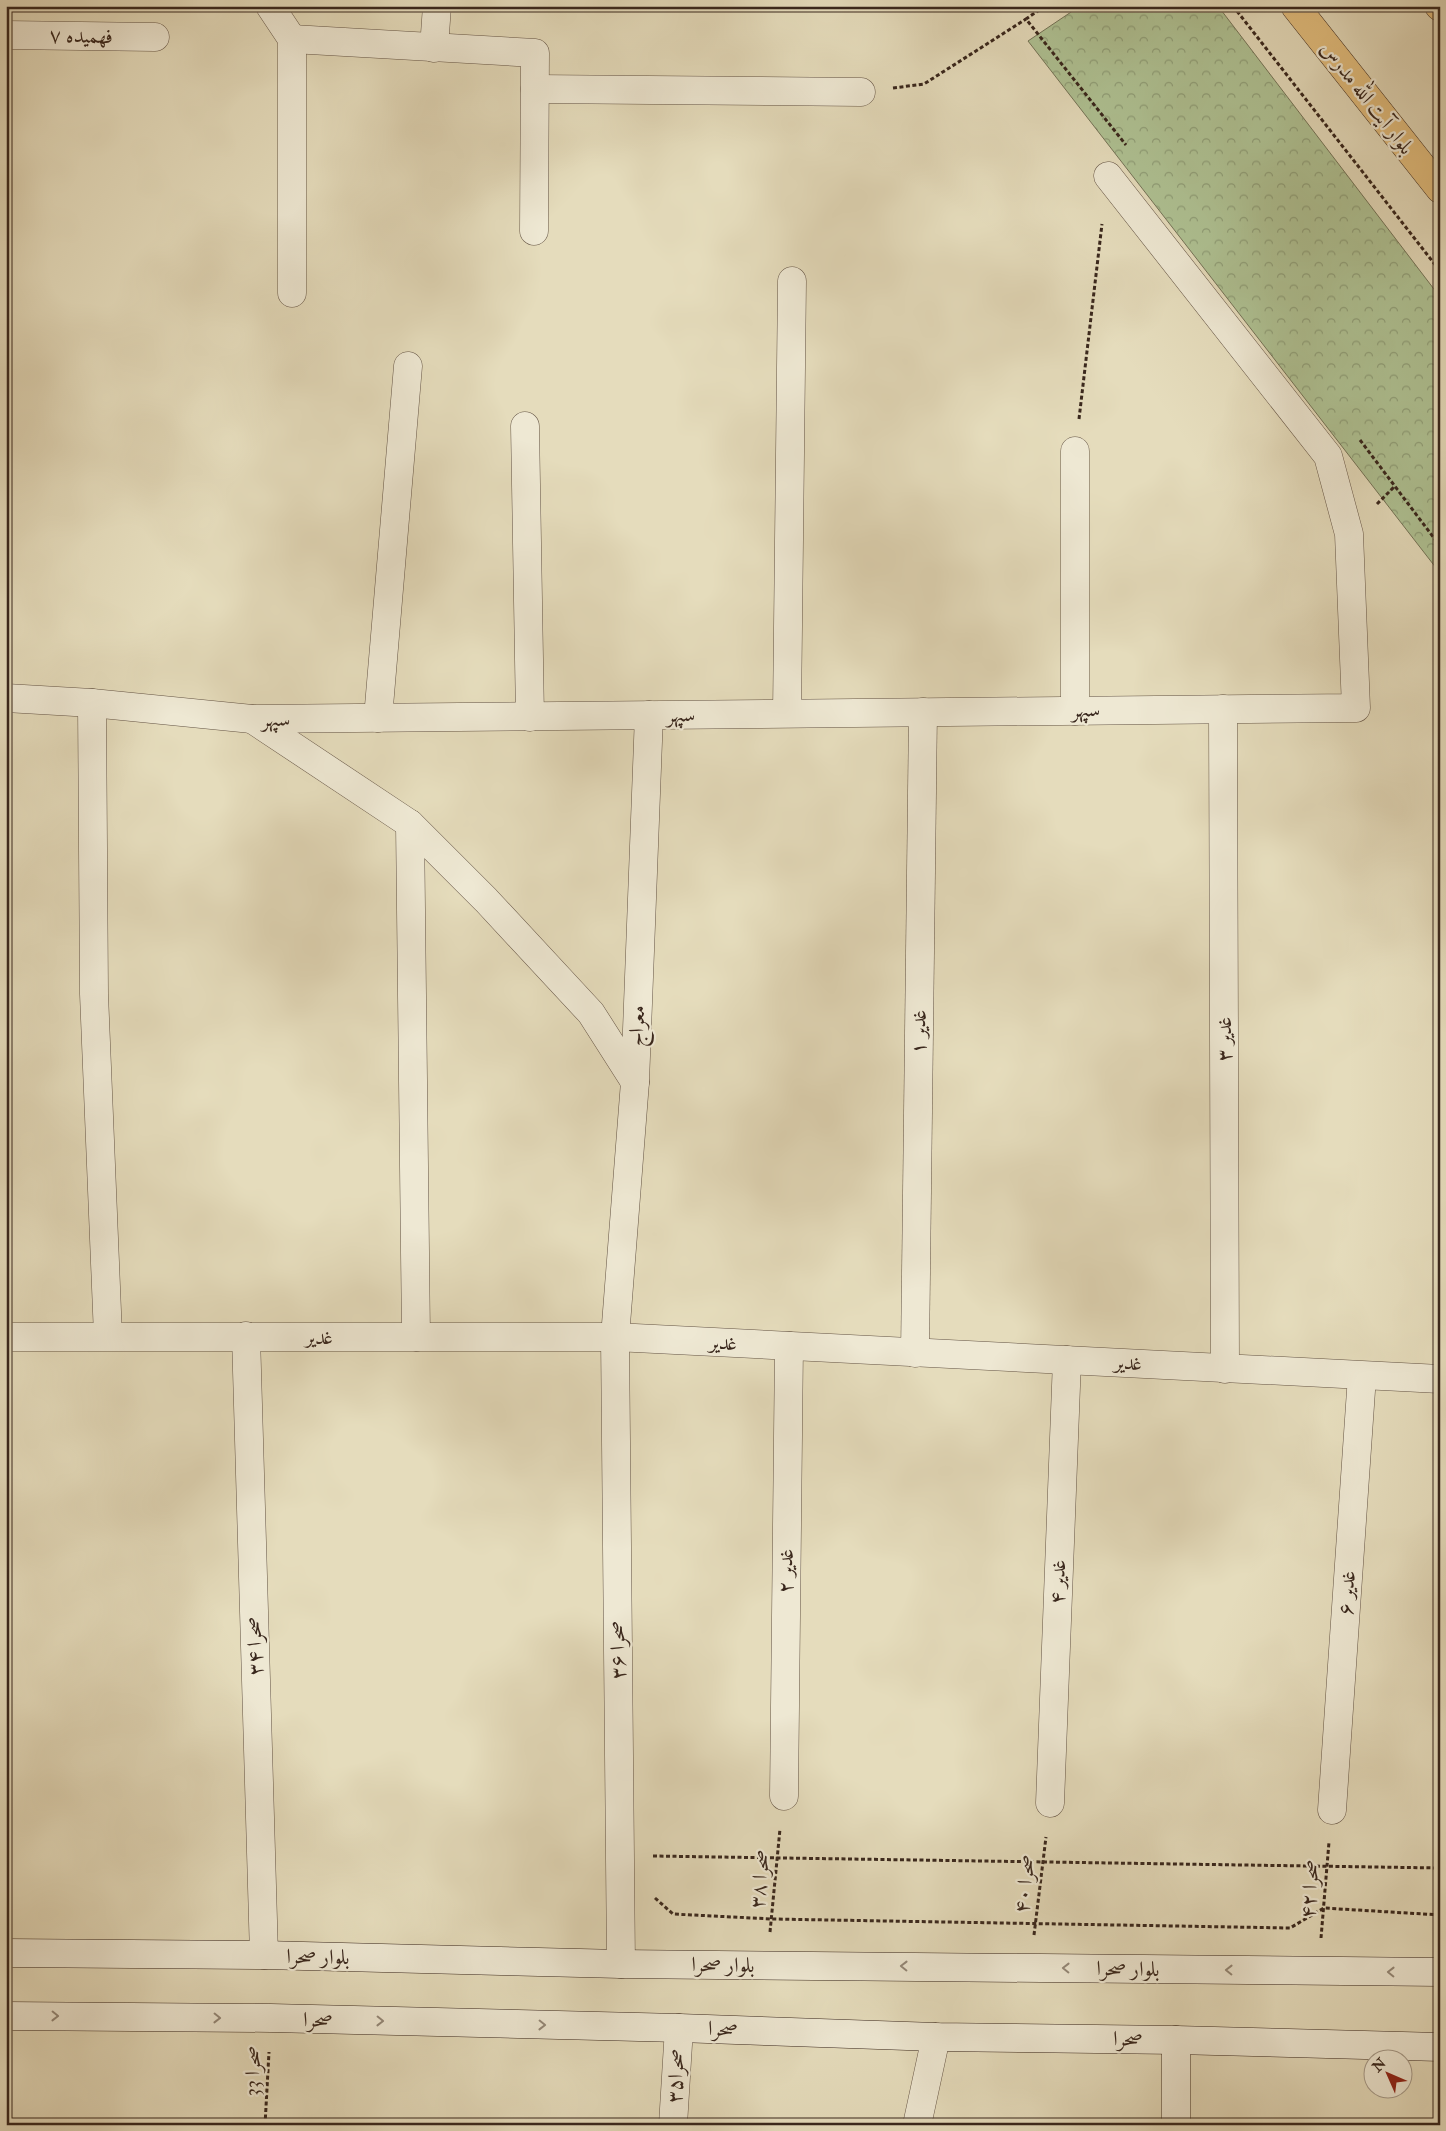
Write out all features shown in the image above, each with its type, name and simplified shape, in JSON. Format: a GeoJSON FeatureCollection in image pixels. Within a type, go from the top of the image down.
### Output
{"type":"FeatureCollection","features":[{"type":"Feature","properties":{"kind":"main road","name":"بلوار آیت الله مدرس"},"geometry":{"type":"LineString","coordinates":[[1295,6],[1440,189]]}},
{"type":"Feature","properties":{"kind":"street"},"geometry":{"type":"LineString","coordinates":[[270,6],[292,39],[292,293]]}},
{"type":"Feature","properties":{"kind":"street"},"geometry":{"type":"LineString","coordinates":[[434,48],[437,6]]}},
{"type":"Feature","properties":{"kind":"street","name":"فهمیده ۷"},"geometry":{"type":"LineString","coordinates":[[6,35],[155,37]]}},
{"type":"Feature","properties":{"kind":"street"},"geometry":{"type":"LineString","coordinates":[[292,39],[536,53],[534,231]]}},
{"type":"Feature","properties":{"kind":"street"},"geometry":{"type":"LineString","coordinates":[[535,89],[861,92]]}},
{"type":"Feature","properties":{"kind":"street","name":"سپهر"},"geometry":{"type":"LineString","coordinates":[[6,698],[92,703],[252,719],[1356,708],[1349,534],[1328,456],[1108,176]]}},
{"type":"Feature","properties":{"kind":"street"},"geometry":{"type":"LineString","coordinates":[[787,713],[792,281]]}},
{"type":"Feature","properties":{"kind":"street"},"geometry":{"type":"LineString","coordinates":[[378,718],[408,366]]}},
{"type":"Feature","properties":{"kind":"street"},"geometry":{"type":"LineString","coordinates":[[525,426],[530,716]]}},
{"type":"Feature","properties":{"kind":"street"},"geometry":{"type":"LineString","coordinates":[[1075,452],[1075,711]]}},
{"type":"Feature","properties":{"kind":"street"},"geometry":{"type":"LineString","coordinates":[[92,703],[94,994],[108,1336]]}},
{"type":"Feature","properties":{"kind":"street","name":"غدیر ۳"},"geometry":{"type":"LineString","coordinates":[[1222,709],[1225,1369]]}},
{"type":"Feature","properties":{"kind":"street","name":"غدیر ۱"},"geometry":{"type":"LineString","coordinates":[[915,1353],[923,712]]}},
{"type":"Feature","properties":{"kind":"street","name":"معراج"},"geometry":{"type":"LineString","coordinates":[[615,1337],[635,1082],[649,715]]}},
{"type":"Feature","properties":{"kind":"street"},"geometry":{"type":"LineString","coordinates":[[252,719],[410,824],[486,900],[591,1013],[635,1082]]}},
{"type":"Feature","properties":{"kind":"street"},"geometry":{"type":"LineString","coordinates":[[410,824],[416,1337]]}},
{"type":"Feature","properties":{"kind":"street","name":"صحرا ۳۴"},"geometry":{"type":"LineString","coordinates":[[246,1336],[264,1956]]}},
{"type":"Feature","properties":{"kind":"street","name":"غدیر"},"geometry":{"type":"LineString","coordinates":[[6,1337],[615,1337],[1440,1379]]}},
{"type":"Feature","properties":{"kind":"street","name":"صحرا ۳۶"},"geometry":{"type":"LineString","coordinates":[[615,1337],[621,1964]]}},
{"type":"Feature","properties":{"kind":"street","name":"غدیر ۲"},"geometry":{"type":"LineString","coordinates":[[784,1796],[789,1346]]}},
{"type":"Feature","properties":{"kind":"street","name":"غدیر ۴"},"geometry":{"type":"LineString","coordinates":[[1050,1803],[1066,1360]]}},
{"type":"Feature","properties":{"kind":"street","name":"غدیر ۶"},"geometry":{"type":"LineString","coordinates":[[1332,1810],[1362,1376]]}},
{"type":"Feature","properties":{"kind":"street","name":"بلوار صحرا"},"geometry":{"type":"LineString","coordinates":[[6,1953],[264,1956],[621,1964],[1440,1972]]}},
{"type":"Feature","properties":{"kind":"street","name":"صحرا"},"geometry":{"type":"LineString","coordinates":[[6,2016],[271,2018],[679,2028],[936,2037],[1176,2040],[1440,2047]]}},
{"type":"Feature","properties":{"kind":"street","name":"صحرا۳۵"},"geometry":{"type":"LineString","coordinates":[[673,2125],[679,2028]]}},
{"type":"Feature","properties":{"kind":"street"},"geometry":{"type":"LineString","coordinates":[[917,2125],[936,2037]]}},
{"type":"Feature","properties":{"kind":"street"},"geometry":{"type":"LineString","coordinates":[[1176,2040],[1176,2125]]}},
{"type":"Feature","properties":{"kind":"path"},"geometry":{"type":"LineString","coordinates":[[1233,6],[1440,271]]}},
{"type":"Feature","properties":{"kind":"path"},"geometry":{"type":"LineString","coordinates":[[861,92],[924,84],[1026,19]]}},
{"type":"Feature","properties":{"kind":"path"},"geometry":{"type":"LineString","coordinates":[[1075,452],[1108,176]]}},
{"type":"Feature","properties":{"kind":"path","name":"صحرا ۳۸"},"geometry":{"type":"LineString","coordinates":[[767,1965],[784,1796]]}},
{"type":"Feature","properties":{"kind":"path","name":"صحرا ۴۰"},"geometry":{"type":"LineString","coordinates":[[1030,1968],[1050,1803]]}},
{"type":"Feature","properties":{"kind":"path","name":"صحرا ۴۲"},"geometry":{"type":"LineString","coordinates":[[1319,1971],[1332,1810]]}},
{"type":"Feature","properties":{"kind":"path"},"geometry":{"type":"LineString","coordinates":[[620,1854],[777,1859],[1043,1861],[1176,1865],[1327,1865],[1440,1868]]}},
{"type":"Feature","properties":{"kind":"path"},"geometry":{"type":"LineString","coordinates":[[652,1894],[673,1914],[772,1919],[1035,1922],[1290,1928],[1324,1908],[1440,1915]]}},
{"type":"Feature","properties":{"kind":"path","name":"صحرا 33"},"geometry":{"type":"LineString","coordinates":[[265,2125],[271,2018]]}},
{"type":"Feature","properties":{"kind":"green space"},"geometry":{"type":"Polygon","coordinates":[[[1080,6],[1218,6],[1440,297],[1440,573],[1028,41],[1080,6]]]}}]}
